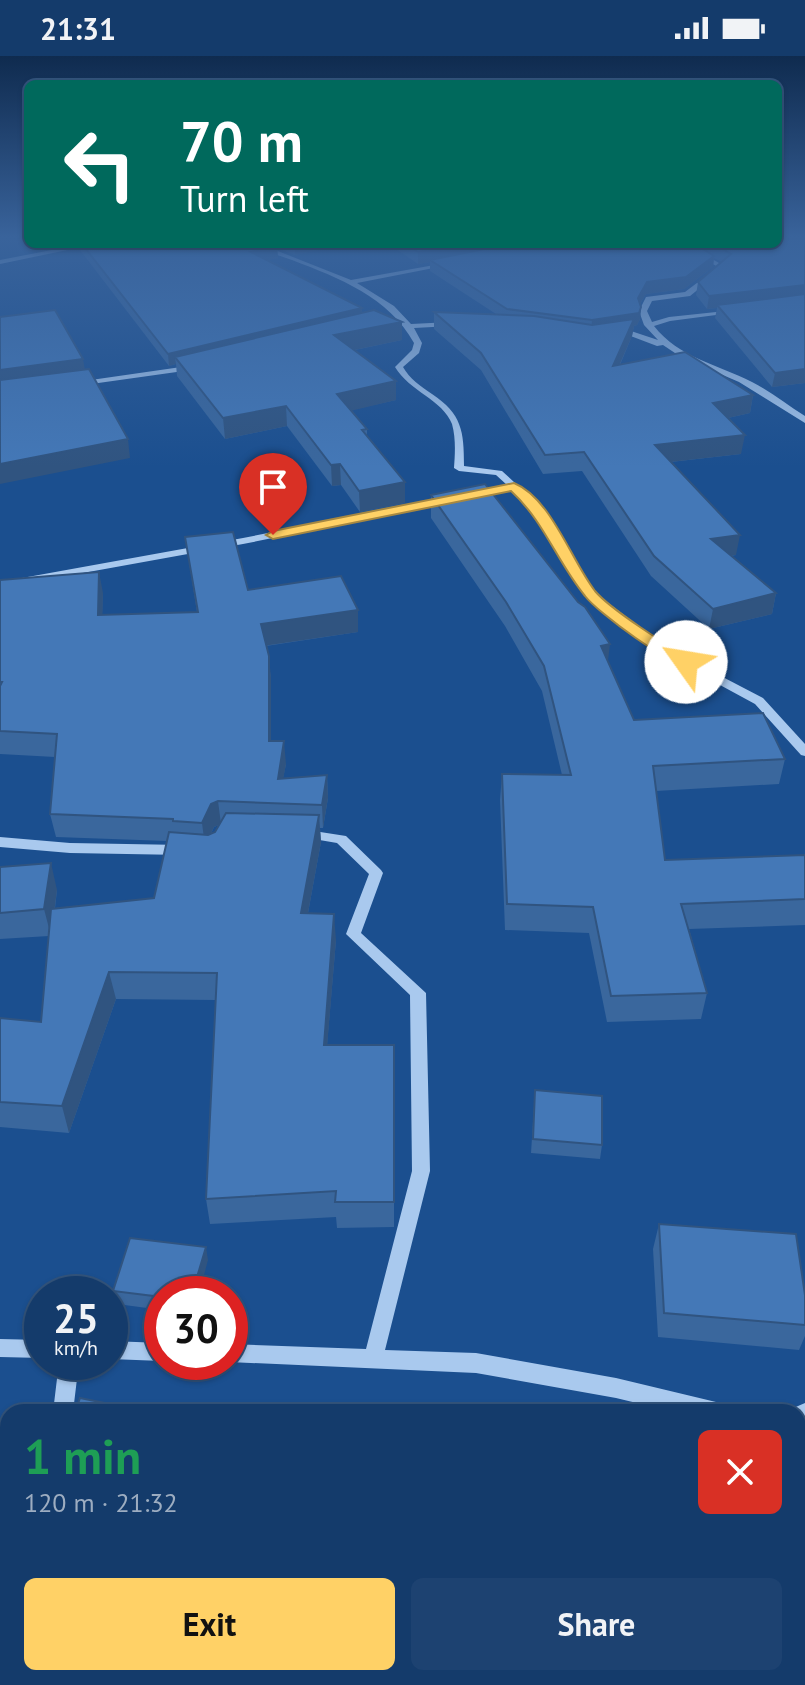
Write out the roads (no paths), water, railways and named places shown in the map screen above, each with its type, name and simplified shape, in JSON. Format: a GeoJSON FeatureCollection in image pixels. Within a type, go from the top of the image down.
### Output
{"type":"FeatureCollection","features":[{"type":"Feature","properties":{"kind":"street"},"geometry":{"type":"LineString","coordinates":[[394,314],[397,320],[411,326],[456,324]]}},
{"type":"Feature","properties":{"kind":"street"},"geometry":{"type":"LineString","coordinates":[[644,314],[649,327],[673,348],[693,361],[750,384],[805,420]]}},
{"type":"Feature","properties":{"kind":"street"},"geometry":{"type":"LineString","coordinates":[[619,333],[631,333],[669,319],[716,314]]}},
{"type":"Feature","properties":{"kind":"street"},"geometry":{"type":"LineString","coordinates":[[411,326],[418,343],[416,351],[399,367],[402,375],[435,400],[455,421],[459,468],[499,473],[536,507],[591,595],[665,651],[759,701],[805,752]]}},
{"type":"Feature","properties":{"kind":"street"},"geometry":{"type":"LineString","coordinates":[[631,333],[673,348]]}},
{"type":"Feature","properties":{"kind":"street"},"geometry":{"type":"LineString","coordinates":[[72,385],[205,365]]}},
{"type":"Feature","properties":{"kind":"street"},"geometry":{"type":"LineString","coordinates":[[0,585],[514,487]]}},
{"type":"Feature","properties":{"kind":"street"},"geometry":{"type":"LineString","coordinates":[[291,833],[341,839],[376,873],[353,934],[418,993],[421,1171],[373,1359]]}},
{"type":"Feature","properties":{"kind":"street"},"geometry":{"type":"LineString","coordinates":[[0,842],[198,852]]}},
{"type":"Feature","properties":{"kind":"street"},"geometry":{"type":"LineString","coordinates":[[0,1348],[24,1349]]}},
{"type":"Feature","properties":{"kind":"street"},"geometry":{"type":"LineString","coordinates":[[248,1354],[476,1363],[616,1388],[683,1404]]}},
{"type":"Feature","properties":{"kind":"street"},"geometry":{"type":"LineString","coordinates":[[64,1404],[67,1380]]}}]}
